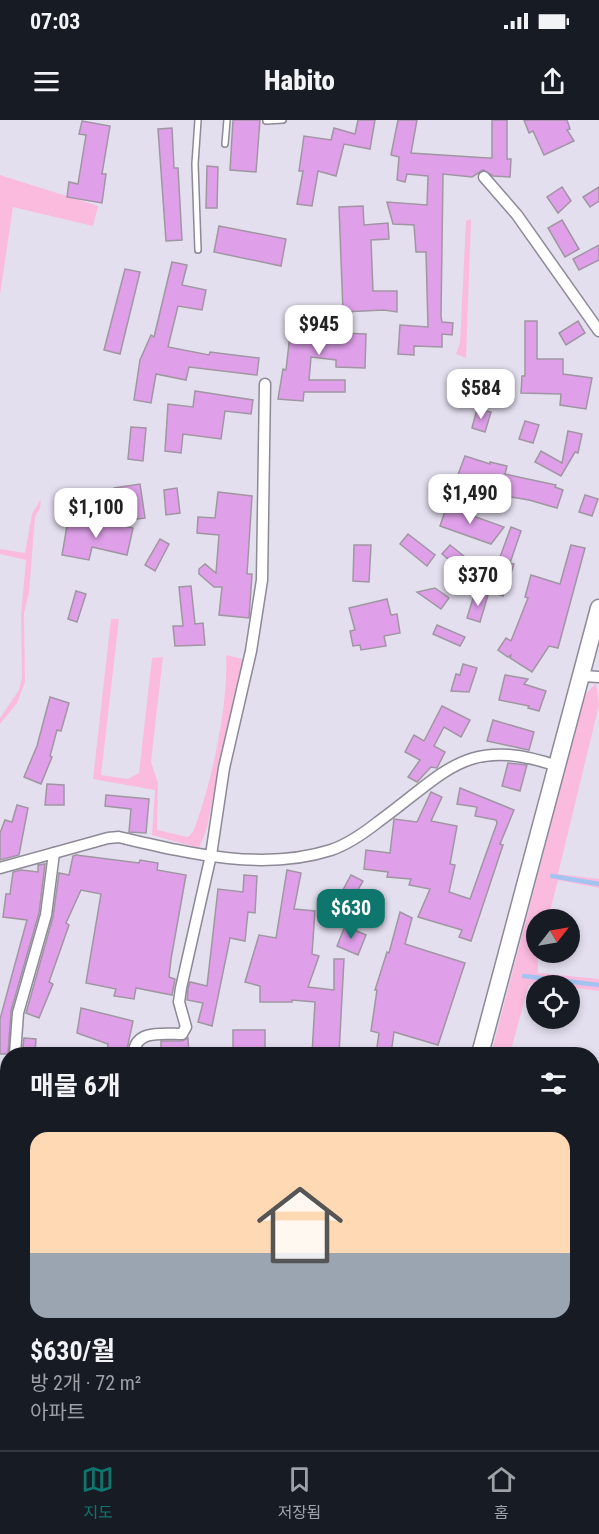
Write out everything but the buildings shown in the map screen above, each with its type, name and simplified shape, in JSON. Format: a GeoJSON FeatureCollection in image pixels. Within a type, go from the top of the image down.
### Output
{"type":"FeatureCollection","features":[{"type":"Feature","properties":{"kind":"street"},"geometry":{"type":"LineString","coordinates":[[484,177],[517,215],[599,331]]}},
{"type":"Feature","properties":{"kind":"street"},"geometry":{"type":"LineString","coordinates":[[135,1047],[141,1038],[147,1035],[182,1034],[186,1027],[179,1002],[181,988],[211,855],[224,768],[251,651],[262,580],[265,384]]}},
{"type":"Feature","properties":{"kind":"street"},"geometry":{"type":"LineString","coordinates":[[482,1047],[557,766],[591,677],[599,608]]}},
{"type":"Feature","properties":{"kind":"street"},"geometry":{"type":"LineString","coordinates":[[0,868],[93,841],[119,837],[247,860],[272,861],[321,853],[341,846],[363,833],[447,771],[474,756],[517,755],[557,766]]}},
{"type":"Feature","properties":{"kind":"street"},"geometry":{"type":"LineString","coordinates":[[16,1047],[18,1013],[45,915],[54,853]]}},
{"type":"Feature","properties":{"kind":"lane"},"geometry":{"type":"LineString","coordinates":[[198,120],[195,164],[198,250]]}},
{"type":"Feature","properties":{"kind":"lane"},"geometry":{"type":"LineString","coordinates":[[225,144],[227,120]]}},
{"type":"Feature","properties":{"kind":"lane"},"geometry":{"type":"LineString","coordinates":[[266,121],[283,120]]}},
{"type":"Feature","properties":{"kind":"shaded area"},"geometry":{"type":"Polygon","coordinates":[[[0,175],[98,206],[93,226],[13,207],[0,295],[0,175]]]}},
{"type":"Feature","properties":{"kind":"shaded area"},"geometry":{"type":"Polygon","coordinates":[[[471,219],[466,358],[456,354],[460,343],[466,221],[471,219]]]}},
{"type":"Feature","properties":{"kind":"shaded area"},"geometry":{"type":"Polygon","coordinates":[[[41,499],[40,508],[35,517],[29,593],[24,613],[25,682],[17,703],[0,724],[0,718],[19,690],[22,677],[21,615],[26,560],[0,554],[0,549],[25,553],[32,514],[41,499]]]}},
{"type":"Feature","properties":{"kind":"shaded area"},"geometry":{"type":"Polygon","coordinates":[[[111,619],[119,619],[101,775],[128,779],[139,773],[152,658],[163,657],[151,762],[158,783],[157,830],[188,837],[193,832],[212,769],[222,720],[226,655],[243,659],[206,831],[199,848],[152,835],[155,790],[93,779],[111,619]]]}},
{"type":"Feature","properties":{"kind":"shaded area"},"geometry":{"type":"Polygon","coordinates":[[[596,683],[599,705],[558,874],[599,879],[599,883],[551,876],[599,885],[599,888],[558,880],[551,909],[529,909],[585,695],[596,683]]]}},
{"type":"Feature","properties":{"kind":"shaded area"},"geometry":{"type":"Polygon","coordinates":[[[526,920],[526,963],[538,963],[538,973],[558,975],[526,975],[526,977],[523,977],[526,977],[526,994],[512,1047],[493,1047],[526,920]]]}},
{"type":"Feature","properties":{"kind":"shaded area"},"geometry":{"type":"Polygon","coordinates":[[[580,977],[599,979],[599,984],[580,982],[580,977]]]}},
{"type":"Feature","properties":{"kind":"shaded area"},"geometry":{"type":"Polygon","coordinates":[[[580,984],[599,986],[599,991],[580,989],[580,984]]]}},
{"type":"Feature","properties":{"kind":"waterway"},"geometry":{"type":"LineString","coordinates":[[552,876],[599,884]]}},
{"type":"Feature","properties":{"kind":"waterway"},"geometry":{"type":"LineString","coordinates":[[524,976],[599,985]]}}]}
